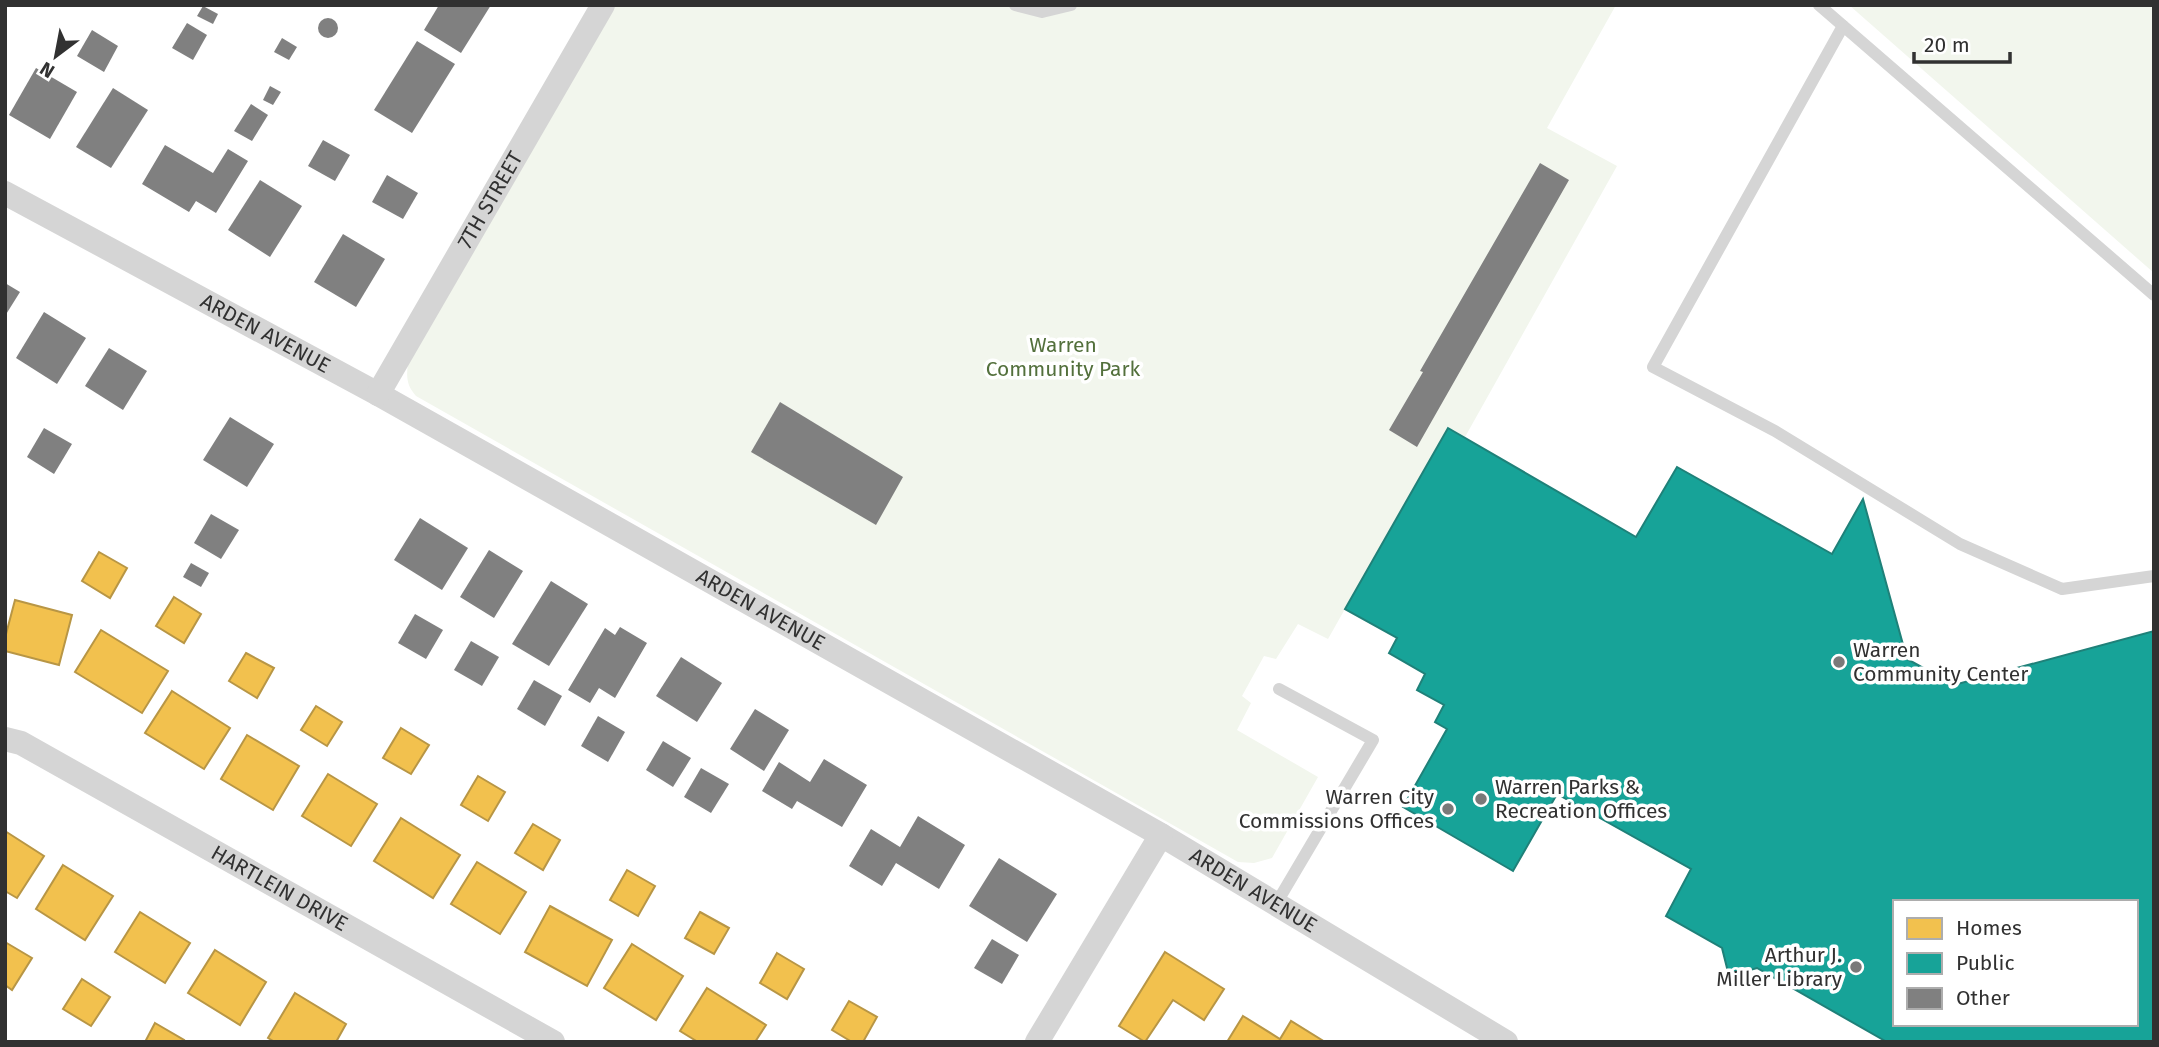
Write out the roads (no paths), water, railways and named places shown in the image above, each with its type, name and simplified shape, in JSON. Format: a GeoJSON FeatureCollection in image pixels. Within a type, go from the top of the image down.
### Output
{"type":"FeatureCollection","features":[{"type":"Feature","properties":{"kind":"street","name":"7TH STREET"},"geometry":{"type":"LineString","coordinates":[[378,394],[603,5]]}},
{"type":"Feature","properties":{"kind":"street","name":"ARDEN AVENUE"},"geometry":{"type":"LineString","coordinates":[[5,193],[378,394],[1161,835],[1506,1042]]}},
{"type":"Feature","properties":{"kind":"street","name":"HARTLEIN DRIVE"},"geometry":{"type":"LineString","coordinates":[[5,738],[21,743],[553,1042]]}},
{"type":"Feature","properties":{"kind":"street"},"geometry":{"type":"LineString","coordinates":[[1037,1042],[1161,835]]}},
{"type":"Feature","properties":{"kind":"lane"},"geometry":{"type":"LineString","coordinates":[[1015,5],[1042,12],[1071,5]]}},
{"type":"Feature","properties":{"kind":"lane"},"geometry":{"type":"LineString","coordinates":[[1819,5],[2154,295]]}},
{"type":"Feature","properties":{"kind":"lane"},"geometry":{"type":"LineString","coordinates":[[1843,26],[1653,367],[1775,431],[1960,544],[2062,589],[2154,576]]}},
{"type":"Feature","properties":{"kind":"lane"},"geometry":{"type":"LineString","coordinates":[[1276,904],[1373,740],[1279,690]]}},
{"type":"Feature","properties":{"kind":"place","name":"Warren Community Center"},"geometry":{"type":"Point","coordinates":[1839,662]}},
{"type":"Feature","properties":{"kind":"place","name":"Warren Parks & Recreation Offices"},"geometry":{"type":"Point","coordinates":[1481,799]}},
{"type":"Feature","properties":{"kind":"place","name":"Warren City Commissions Offices"},"geometry":{"type":"Point","coordinates":[1448,809]}},
{"type":"Feature","properties":{"kind":"place","name":"Arthur J. Miller Library"},"geometry":{"type":"Point","coordinates":[1856,967]}},
{"type":"Feature","properties":{"kind":"park label","name":"Warren Community Park"},"geometry":{"type":"Point","coordinates":[1063,357]}}]}
